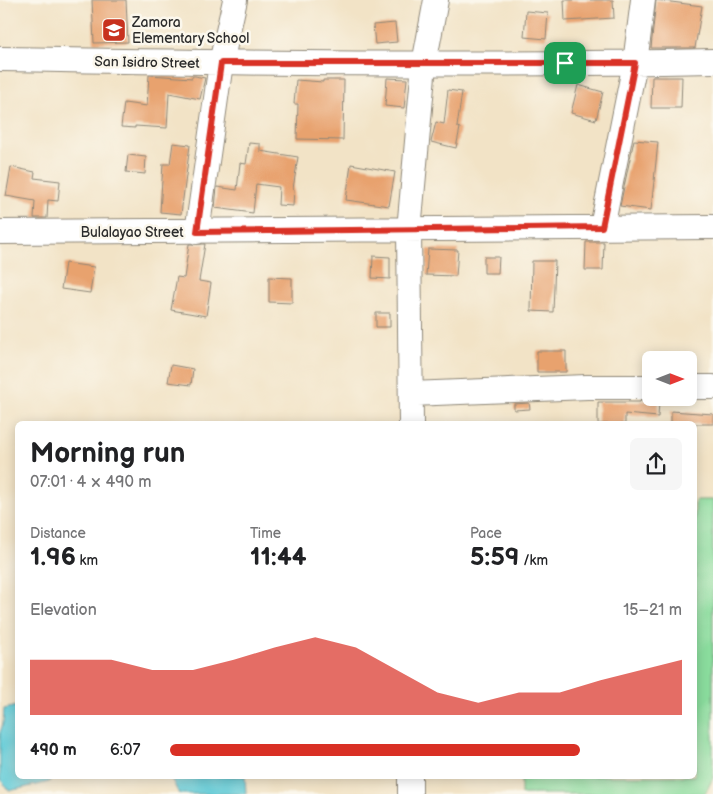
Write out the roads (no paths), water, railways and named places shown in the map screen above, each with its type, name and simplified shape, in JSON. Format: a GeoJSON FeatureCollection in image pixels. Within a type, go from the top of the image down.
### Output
{"type":"FeatureCollection","features":[{"type":"Feature","properties":{"kind":"street"},"geometry":{"type":"LineString","coordinates":[[197,232],[221,63],[235,0]]}},
{"type":"Feature","properties":{"kind":"street"},"geometry":{"type":"LineString","coordinates":[[411,421],[409,230],[424,64],[436,0]]}},
{"type":"Feature","properties":{"kind":"street"},"geometry":{"type":"LineString","coordinates":[[602,227],[635,63],[642,0]]}},
{"type":"Feature","properties":{"kind":"street","name":"San Isidro Street"},"geometry":{"type":"LineString","coordinates":[[0,59],[424,64],[713,61]]}},
{"type":"Feature","properties":{"kind":"street","name":"Bulalayao Street"},"geometry":{"type":"LineString","coordinates":[[0,232],[713,227]]}},
{"type":"Feature","properties":{"kind":"street"},"geometry":{"type":"LineString","coordinates":[[411,394],[587,387],[642,387]]}},
{"type":"Feature","properties":{"kind":"street"},"geometry":{"type":"LineString","coordinates":[[698,387],[713,387]]}},
{"type":"Feature","properties":{"kind":"street"},"geometry":{"type":"LineString","coordinates":[[410,779],[410,794]]}},
{"type":"Feature","properties":{"kind":"water"},"geometry":{"type":"Polygon","coordinates":[[[15,706],[15,779],[50,779],[49,782],[9,791],[0,779],[0,733],[4,709],[15,706]]]}},
{"type":"Feature","properties":{"kind":"water"},"geometry":{"type":"Polygon","coordinates":[[[172,779],[245,779],[246,794],[179,794],[172,779]]]}},
{"type":"Feature","properties":{"kind":"place","name":"Zamora Elementary School"},"geometry":{"type":"Point","coordinates":[114,30]}}]}
